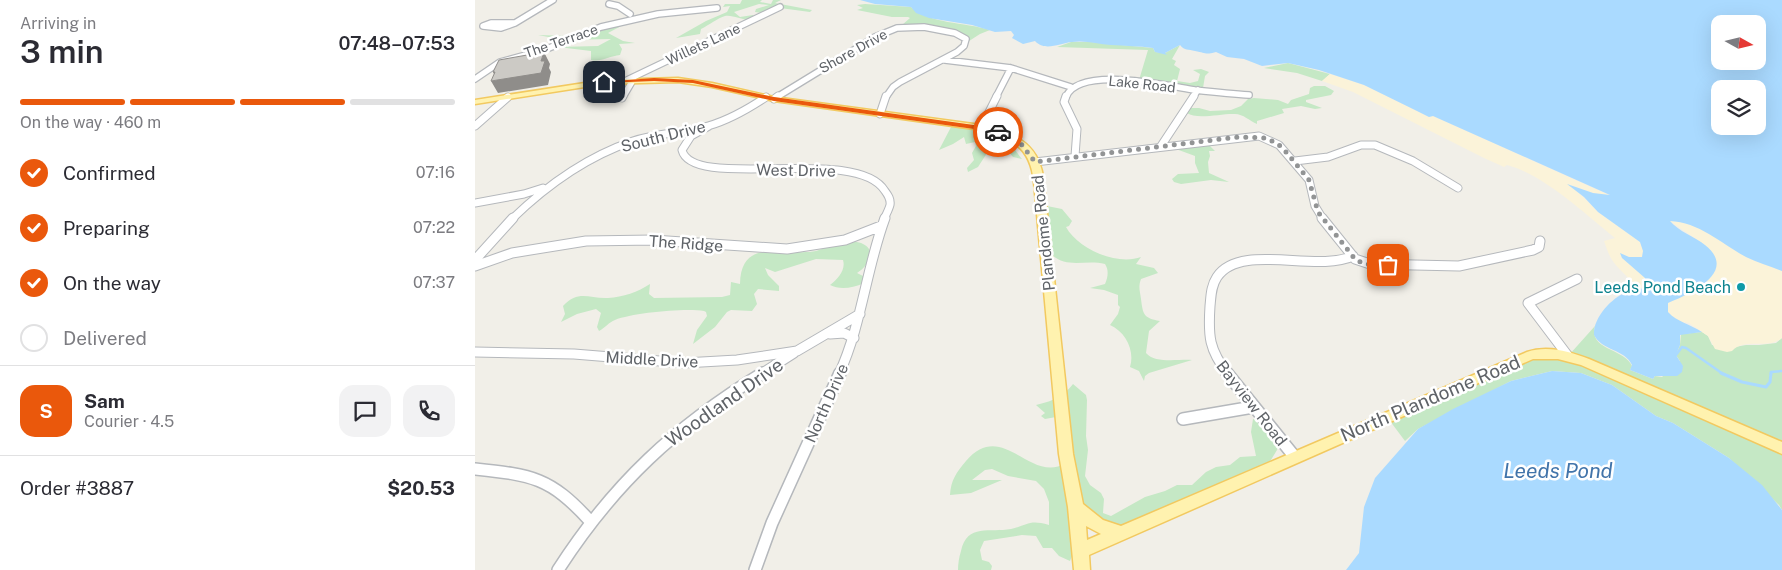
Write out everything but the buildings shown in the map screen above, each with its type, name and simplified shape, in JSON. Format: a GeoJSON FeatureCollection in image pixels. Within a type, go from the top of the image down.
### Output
{"type":"FeatureCollection","features":[{"type":"Feature","properties":{"kind":"main road","name":"Plandome Road"},"geometry":{"type":"LineString","coordinates":[[475,102],[598,82],[678,80],[703,83],[770,98],[981,128],[1002,134],[1016,141],[1027,150],[1035,162],[1066,454],[1082,550],[1082,570]]}},
{"type":"Feature","properties":{"kind":"main road","name":"North Plandome Road"},"geometry":{"type":"LineString","coordinates":[[1082,550],[1294,456],[1531,355],[1548,353],[1568,356],[1782,448]]}},
{"type":"Feature","properties":{"kind":"main road"},"geometry":{"type":"LineString","coordinates":[[1076,507],[1085,518],[1099,526],[1124,533]]}},
{"type":"Feature","properties":{"kind":"street"},"geometry":{"type":"LineString","coordinates":[[515,23],[490,23],[483,26],[502,27],[515,23],[553,0]]}},
{"type":"Feature","properties":{"kind":"street","name":"The Terrace"},"geometry":{"type":"LineString","coordinates":[[609,4],[618,6],[630,14],[647,15]]}},
{"type":"Feature","properties":{"kind":"street","name":"Willets Lane"},"geometry":{"type":"LineString","coordinates":[[630,80],[780,7]]}},
{"type":"Feature","properties":{"kind":"street","name":"The Terrace"},"geometry":{"type":"LineString","coordinates":[[475,79],[491,65],[499,61],[543,50],[592,30],[647,15],[717,8]]}},
{"type":"Feature","properties":{"kind":"street","name":"The Terrace"},"geometry":{"type":"LineString","coordinates":[[623,21],[630,14]]}},
{"type":"Feature","properties":{"kind":"street","name":"Shore Drive"},"geometry":{"type":"LineString","coordinates":[[770,98],[839,59],[872,37],[898,28],[925,26],[963,37],[967,41],[964,47],[945,60],[907,76],[895,85],[884,99],[880,114]]}},
{"type":"Feature","properties":{"kind":"street"},"geometry":{"type":"LineString","coordinates":[[945,60],[1011,68],[1071,87],[1066,94],[1064,102],[1077,129],[1075,156]]}},
{"type":"Feature","properties":{"kind":"street"},"geometry":{"type":"LineString","coordinates":[[981,128],[1011,68]]}},
{"type":"Feature","properties":{"kind":"street","name":"Lake Road"},"geometry":{"type":"LineString","coordinates":[[1071,87],[1108,79],[1249,95]]}},
{"type":"Feature","properties":{"kind":"street"},"geometry":{"type":"LineString","coordinates":[[622,98],[630,80]]}},
{"type":"Feature","properties":{"kind":"street","name":"Lake Road"},"geometry":{"type":"LineString","coordinates":[[1161,146],[1198,90]]}},
{"type":"Feature","properties":{"kind":"street"},"geometry":{"type":"LineString","coordinates":[[475,126],[508,97]]}},
{"type":"Feature","properties":{"kind":"street","name":"South Drive"},"geometry":{"type":"LineString","coordinates":[[475,260],[504,226],[533,198],[581,164],[617,147],[655,136],[709,126],[731,118],[770,98]]}},
{"type":"Feature","properties":{"kind":"street"},"geometry":{"type":"LineString","coordinates":[[683,130],[691,136],[709,126]]}},
{"type":"Feature","properties":{"kind":"street","name":"West Drive"},"geometry":{"type":"LineString","coordinates":[[691,136],[682,150],[683,154],[691,161],[706,167],[721,169],[817,168],[857,173],[873,179],[886,190],[890,204],[880,231]]}},
{"type":"Feature","properties":{"kind":"street"},"geometry":{"type":"LineString","coordinates":[[1035,162],[1259,136],[1274,141],[1295,161],[1309,180],[1318,212],[1359,262],[1366,264],[1459,266],[1533,250],[1539,247],[1540,241]]}},
{"type":"Feature","properties":{"kind":"street"},"geometry":{"type":"LineString","coordinates":[[1295,161],[1325,158],[1358,146],[1372,144],[1397,154],[1436,174],[1458,188]]}},
{"type":"Feature","properties":{"kind":"street"},"geometry":{"type":"LineString","coordinates":[[475,203],[524,194],[552,183]]}},
{"type":"Feature","properties":{"kind":"street"},"geometry":{"type":"LineString","coordinates":[[524,194],[533,198]]}},
{"type":"Feature","properties":{"kind":"street","name":"The Ridge"},"geometry":{"type":"LineString","coordinates":[[475,266],[511,253],[552,245],[605,240],[653,240],[751,248],[787,248],[821,245],[880,231]]}},
{"type":"Feature","properties":{"kind":"street","name":"North Drive"},"geometry":{"type":"LineString","coordinates":[[755,570],[773,523],[854,338],[880,231]]}},
{"type":"Feature","properties":{"kind":"street","name":"The Ridge"},"geometry":{"type":"LineString","coordinates":[[488,244],[490,252],[511,253]]}},
{"type":"Feature","properties":{"kind":"street","name":"Bayview Road"},"geometry":{"type":"LineString","coordinates":[[1294,456],[1253,407],[1212,350],[1210,327],[1211,292],[1219,273],[1232,264],[1248,260],[1339,263],[1353,256]]}},
{"type":"Feature","properties":{"kind":"street"},"geometry":{"type":"LineString","coordinates":[[1568,356],[1528,303],[1577,279]]}},
{"type":"Feature","properties":{"kind":"street","name":"Middle Drive"},"geometry":{"type":"LineString","coordinates":[[475,352],[574,354],[684,363],[737,360],[797,351],[861,314]]}},
{"type":"Feature","properties":{"kind":"street","name":"Middle Drive"},"geometry":{"type":"LineString","coordinates":[[825,336],[840,333],[854,338]]}},
{"type":"Feature","properties":{"kind":"street","name":"Woodland Drive"},"geometry":{"type":"LineString","coordinates":[[558,570],[590,521],[632,473],[703,412],[797,351]]}},
{"type":"Feature","properties":{"kind":"street"},"geometry":{"type":"LineString","coordinates":[[1183,419],[1253,407]]}},
{"type":"Feature","properties":{"kind":"street"},"geometry":{"type":"LineString","coordinates":[[475,469],[521,475],[545,482],[557,489],[590,521]]}},
{"type":"Feature","properties":{"kind":"green space"},"geometry":{"type":"Polygon","coordinates":[[[742,0],[762,0],[760,2],[771,4],[773,0],[781,0],[775,3],[812,10],[810,12],[780,8],[762,13],[755,12],[756,9],[769,5],[759,4],[734,12],[740,17],[753,15],[756,19],[747,20],[725,16],[701,29],[700,34],[676,38],[706,21],[727,12],[730,6],[723,7],[725,4],[740,4],[742,0]]]}},
{"type":"Feature","properties":{"kind":"green space"},"geometry":{"type":"Polygon","coordinates":[[[857,5],[911,7],[919,13],[937,20],[990,30],[966,43],[963,37],[902,25],[910,18],[908,17],[892,17],[857,10],[863,8],[857,5]]]}},
{"type":"Feature","properties":{"kind":"green space"},"geometry":{"type":"Polygon","coordinates":[[[621,23],[623,25],[608,33],[623,41],[635,43],[619,44],[622,49],[620,55],[598,60],[591,60],[591,51],[558,47],[598,46],[611,39],[564,40],[538,35],[568,36],[582,30],[621,23]]]}},
{"type":"Feature","properties":{"kind":"green space"},"geometry":{"type":"Polygon","coordinates":[[[1071,42],[1153,48],[1155,52],[1165,53],[1180,45],[1172,59],[1176,61],[1174,65],[1180,69],[1177,81],[1190,83],[1198,81],[1200,74],[1193,70],[1201,69],[1209,72],[1205,76],[1204,89],[1139,80],[1148,50],[1057,47],[1071,42]]]}},
{"type":"Feature","properties":{"kind":"green space"},"geometry":{"type":"Polygon","coordinates":[[[1288,63],[1330,74],[1322,81],[1297,73],[1264,68],[1288,63]]]}},
{"type":"Feature","properties":{"kind":"green space"},"geometry":{"type":"Polygon","coordinates":[[[1325,86],[1334,91],[1331,95],[1306,100],[1306,102],[1322,108],[1315,109],[1301,106],[1282,109],[1284,113],[1257,121],[1257,124],[1238,114],[1197,116],[1187,113],[1190,108],[1210,111],[1231,110],[1241,106],[1248,99],[1254,98],[1278,100],[1288,104],[1291,100],[1309,94],[1310,88],[1325,86]]]}},
{"type":"Feature","properties":{"kind":"green space"},"geometry":{"type":"Polygon","coordinates":[[[951,127],[975,129],[999,137],[1012,146],[1022,159],[1013,157],[1007,150],[989,150],[978,167],[968,172],[967,168],[974,160],[972,153],[976,146],[975,142],[966,144],[964,137],[939,150],[951,127]]]}},
{"type":"Feature","properties":{"kind":"green space"},"geometry":{"type":"Polygon","coordinates":[[[1214,145],[1210,146],[1215,151],[1209,151],[1209,173],[1229,182],[1211,180],[1181,184],[1174,182],[1172,179],[1178,174],[1199,173],[1195,163],[1195,156],[1176,149],[1214,145]]]}},
{"type":"Feature","properties":{"kind":"green space"},"geometry":{"type":"Polygon","coordinates":[[[1047,206],[1062,209],[1072,221],[1066,227],[1079,242],[1089,249],[1099,254],[1121,259],[1141,257],[1136,264],[1154,268],[1158,273],[1141,279],[1139,289],[1142,308],[1145,314],[1147,317],[1160,321],[1149,331],[1146,353],[1155,359],[1161,360],[1192,360],[1149,373],[1145,376],[1144,381],[1139,371],[1130,367],[1131,355],[1128,343],[1121,332],[1110,325],[1118,314],[1120,307],[1118,305],[1118,295],[1090,288],[1105,284],[1108,274],[1105,264],[1064,262],[1052,255],[1052,235],[1048,229],[1045,208],[1047,206]]]}},
{"type":"Feature","properties":{"kind":"green space"},"geometry":{"type":"Polygon","coordinates":[[[846,241],[861,243],[870,251],[867,263],[857,273],[863,276],[862,284],[846,288],[830,285],[841,274],[844,264],[843,260],[816,259],[775,272],[765,268],[768,275],[779,286],[779,291],[758,289],[754,294],[757,304],[752,311],[731,310],[727,312],[715,327],[693,344],[697,330],[707,316],[704,311],[672,311],[623,317],[613,321],[599,331],[597,327],[601,313],[596,309],[577,314],[561,322],[565,314],[563,306],[574,298],[579,296],[619,297],[635,292],[650,284],[649,294],[654,298],[722,297],[730,295],[731,282],[740,284],[742,269],[748,259],[757,254],[767,251],[816,251],[846,241]]]}},
{"type":"Feature","properties":{"kind":"green space"},"geometry":{"type":"Polygon","coordinates":[[[1595,326],[1594,334],[1597,340],[1628,360],[1632,366],[1630,370],[1653,379],[1655,376],[1662,377],[1680,361],[1676,355],[1680,345],[1681,334],[1702,332],[1708,336],[1712,345],[1735,347],[1776,343],[1782,338],[1782,510],[1729,458],[1673,423],[1656,416],[1612,385],[1581,373],[1552,371],[1511,381],[1418,429],[1405,441],[1387,417],[1531,355],[1569,355],[1595,326]]]}},
{"type":"Feature","properties":{"kind":"green space"},"geometry":{"type":"Polygon","coordinates":[[[1073,384],[1086,395],[1087,400],[1086,436],[1088,450],[1085,476],[1090,485],[1101,493],[1104,499],[1103,513],[1111,516],[1145,497],[1177,485],[1192,485],[1206,472],[1216,467],[1230,465],[1240,457],[1256,456],[1251,432],[1253,419],[1258,420],[1279,445],[1269,463],[1120,529],[1088,516],[1070,561],[1059,556],[1052,548],[1043,548],[1036,536],[1022,535],[984,541],[980,550],[982,560],[989,562],[992,566],[991,570],[958,570],[964,542],[968,536],[974,533],[1011,529],[1029,523],[1049,525],[1049,502],[1044,489],[1036,481],[1008,476],[992,469],[985,470],[972,480],[1002,480],[971,493],[950,495],[959,469],[979,450],[992,446],[1016,454],[1040,466],[1053,467],[1066,463],[1056,417],[1045,419],[1041,416],[1045,413],[1036,405],[1065,393],[1073,384]]]}},
{"type":"Feature","properties":{"kind":"sand"},"geometry":{"type":"Polygon","coordinates":[[[1330,74],[1364,85],[1429,117],[1433,116],[1611,196],[1593,193],[1571,185],[1598,212],[1640,242],[1643,251],[1642,257],[1629,257],[1621,254],[1645,278],[1645,286],[1636,291],[1629,291],[1632,287],[1629,280],[1613,261],[1604,241],[1615,238],[1550,186],[1521,170],[1507,165],[1504,167],[1484,158],[1353,92],[1322,81],[1330,74]]]}},
{"type":"Feature","properties":{"kind":"sand","name":"Leeds Pond Beach"},"geometry":{"type":"Polygon","coordinates":[[[1670,221],[1681,222],[1700,229],[1746,257],[1782,271],[1782,338],[1770,343],[1743,345],[1727,352],[1715,349],[1708,336],[1689,323],[1676,321],[1668,312],[1668,303],[1707,283],[1706,246],[1670,221]]]}},
{"type":"Feature","properties":{"kind":"water"},"geometry":{"type":"Polygon","coordinates":[[[860,0],[1782,0],[1782,271],[1746,257],[1700,229],[1681,222],[1670,221],[1677,228],[1705,245],[1714,255],[1717,264],[1714,273],[1707,281],[1688,294],[1668,303],[1668,312],[1680,321],[1702,332],[1680,335],[1680,345],[1676,355],[1683,366],[1682,372],[1677,376],[1655,376],[1653,379],[1630,370],[1632,365],[1629,360],[1602,344],[1594,335],[1596,322],[1609,304],[1629,291],[1641,289],[1645,286],[1645,278],[1622,258],[1620,253],[1629,257],[1642,257],[1643,251],[1640,242],[1598,212],[1584,197],[1567,184],[1593,193],[1610,195],[1433,116],[1429,117],[1364,85],[1319,70],[1288,63],[1262,66],[1244,59],[1227,57],[1216,52],[1205,53],[1187,50],[1180,45],[1165,53],[1167,55],[1155,52],[1153,48],[1087,42],[1072,42],[1053,46],[1043,46],[1035,41],[1023,44],[1012,38],[1014,35],[1011,31],[995,32],[972,25],[929,18],[916,13],[911,7],[875,4],[860,0]]]}},
{"type":"Feature","properties":{"kind":"water","name":"Leeds Pond"},"geometry":{"type":"Polygon","coordinates":[[[1552,371],[1581,373],[1612,385],[1656,416],[1673,423],[1729,458],[1762,485],[1782,510],[1782,570],[1346,570],[1359,553],[1364,507],[1375,478],[1418,429],[1453,409],[1511,381],[1552,371]]]}},
{"type":"Feature","properties":{"kind":"waterway"},"geometry":{"type":"LineString","coordinates":[[1676,355],[1682,347],[1686,348],[1722,374]]}},
{"type":"Feature","properties":{"kind":"waterway"},"geometry":{"type":"LineString","coordinates":[[1771,373],[1782,371]]}},
{"type":"Feature","properties":{"kind":"waterway"},"geometry":{"type":"LineString","coordinates":[[1722,374],[1742,382],[1766,387],[1770,382],[1771,373]]}},
{"type":"Feature","properties":{"kind":"way so far"},"geometry":{"type":"LineString","coordinates":[[998,132],[1022,145],[1035,162],[1102,152],[1238,137],[1259,136],[1267,138],[1279,145],[1295,161],[1309,180],[1318,212],[1355,259],[1364,264],[1388,265]]}},
{"type":"Feature","properties":{"kind":"place","name":"Leeds Pond Beach"},"geometry":{"type":"Point","coordinates":[1741,287]}},
{"type":"Feature","properties":{"kind":"route"},"geometry":{"type":"LineString","coordinates":[[604,82],[678,80],[712,84],[774,99],[998,132]]}}]}
